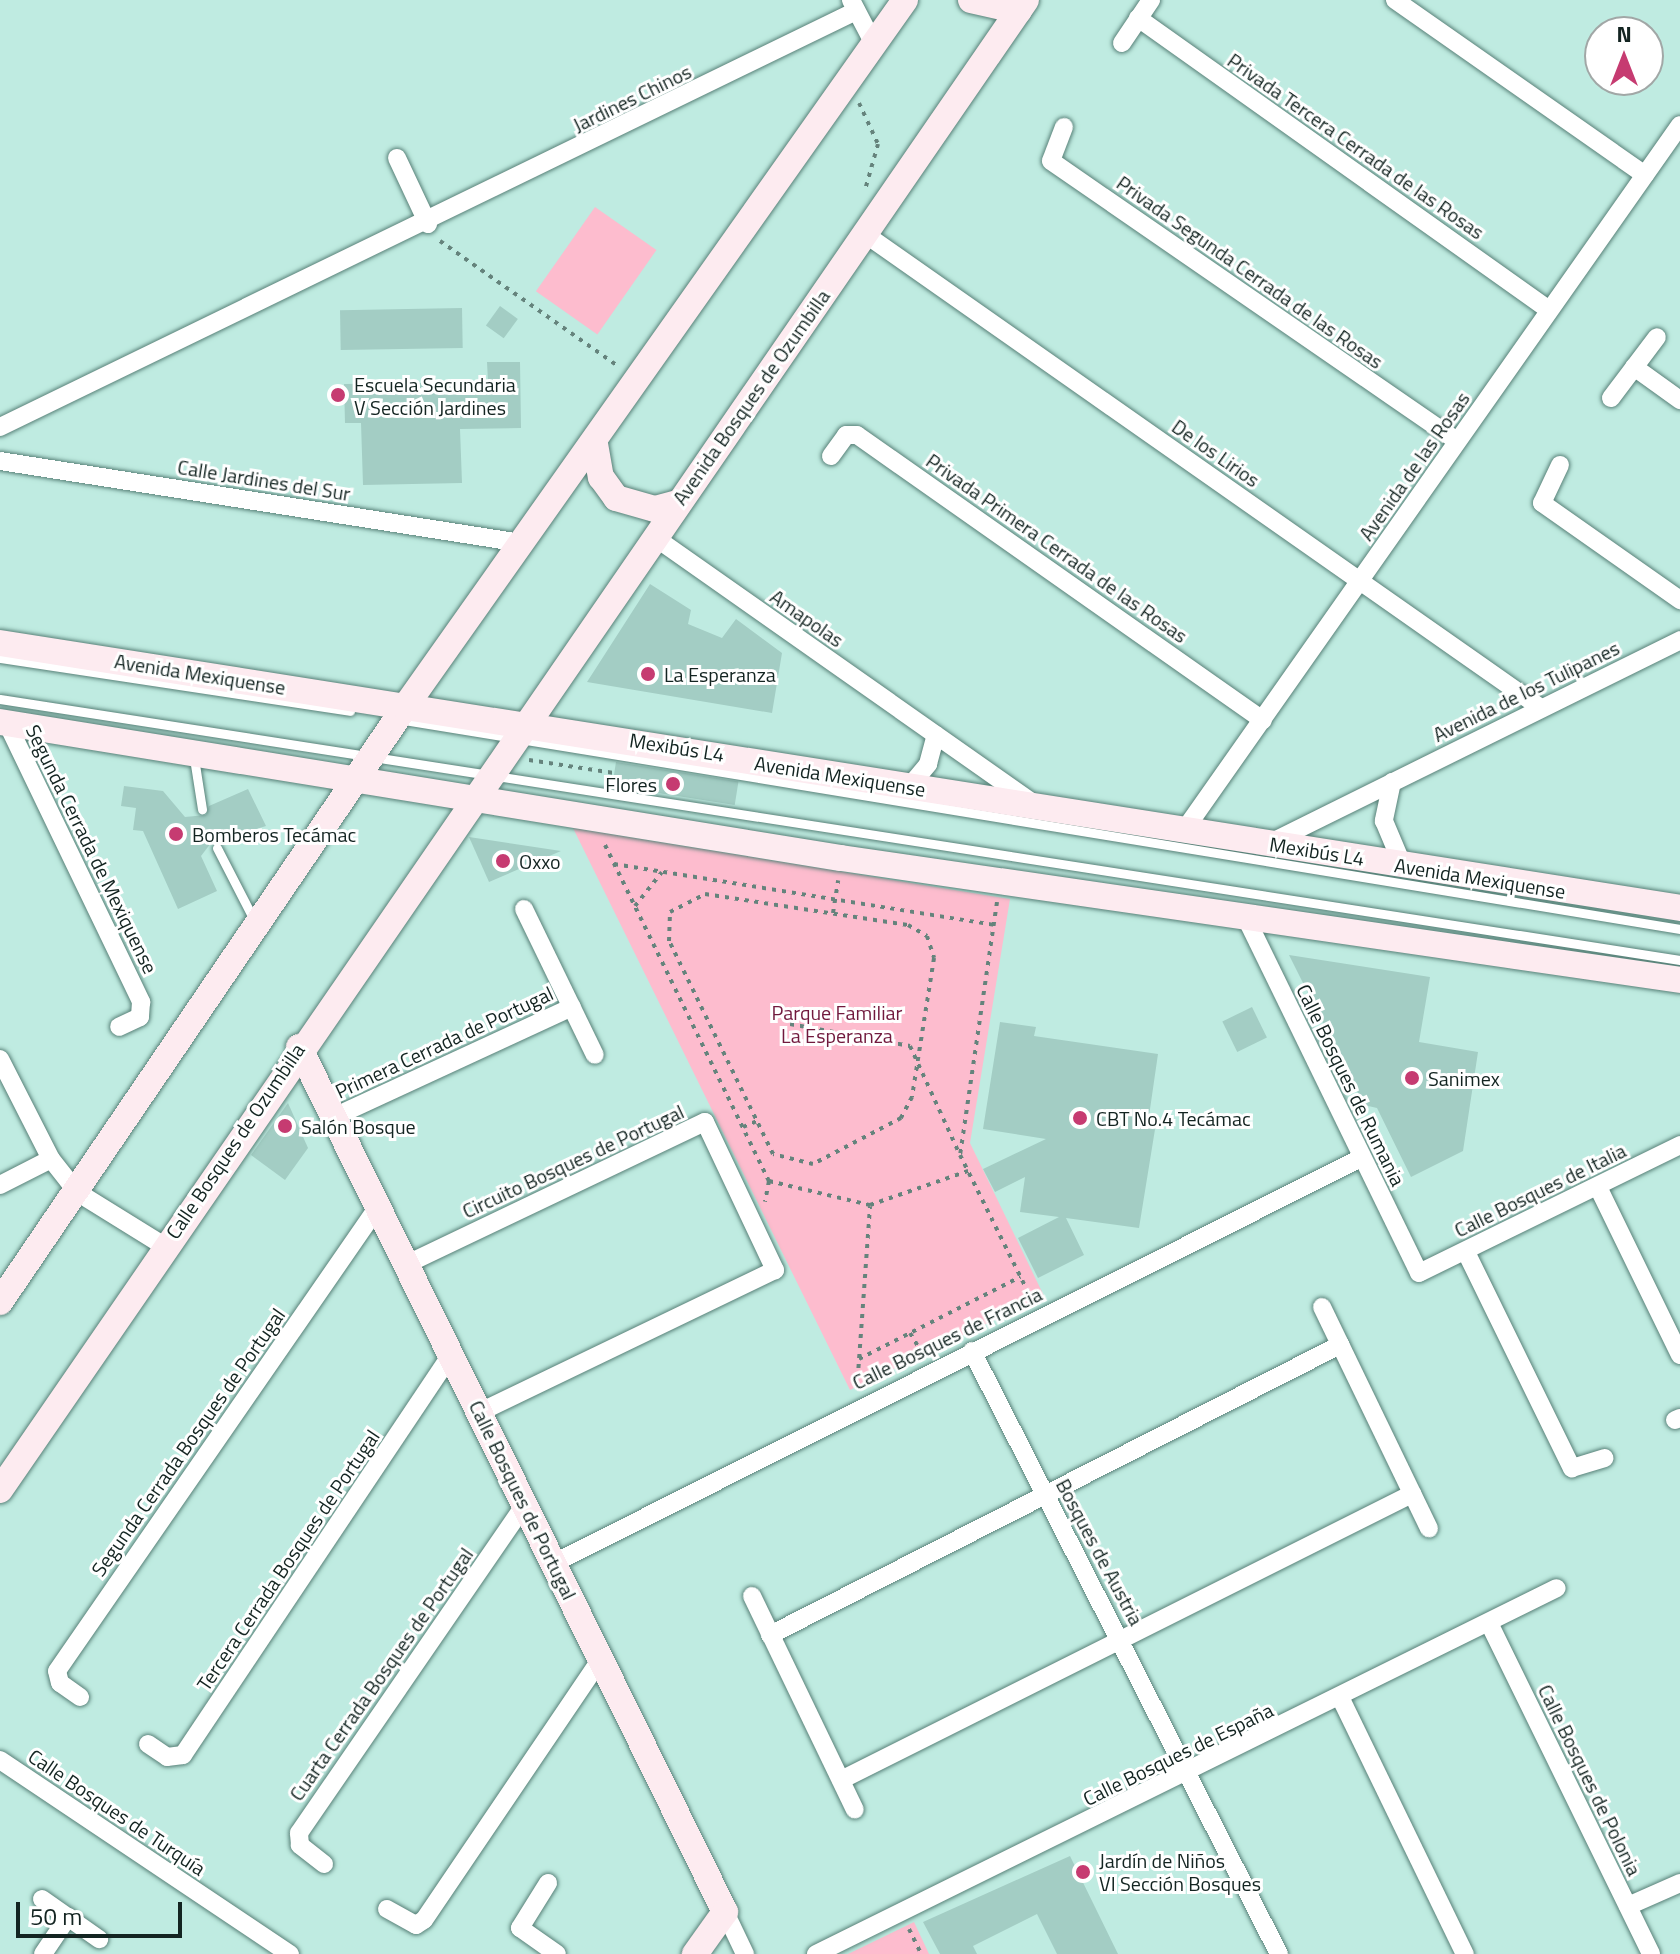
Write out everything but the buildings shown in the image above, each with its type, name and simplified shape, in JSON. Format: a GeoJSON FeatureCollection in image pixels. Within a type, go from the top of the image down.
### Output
{"type":"FeatureCollection","features":[{"type":"Feature","properties":{"kind":"main road"},"geometry":{"type":"LineString","coordinates":[[0,1302],[258,927],[373,753],[641,380],[905,0]]}},
{"type":"Feature","properties":{"kind":"main road"},"geometry":{"type":"LineString","coordinates":[[971,0],[1022,5]]}},
{"type":"Feature","properties":{"kind":"main road","name":"Avenida Bosques de Ozumbilla"},"geometry":{"type":"LineString","coordinates":[[500,757],[1022,5]]}},
{"type":"Feature","properties":{"kind":"main road"},"geometry":{"type":"LineString","coordinates":[[595,444],[601,477],[616,498],[655,509],[678,503]]}},
{"type":"Feature","properties":{"kind":"main road","name":"Avenida Mexiquense"},"geometry":{"type":"LineString","coordinates":[[0,643],[401,713],[500,757],[591,818],[841,858],[1244,914],[1680,980]]}},
{"type":"Feature","properties":{"kind":"main road","name":"Avenida Mexiquense"},"geometry":{"type":"LineString","coordinates":[[2,715],[193,751],[359,776],[500,757],[909,787],[1680,908]]}},
{"type":"Feature","properties":{"kind":"main road","name":"Calle Bosques de Ozumbilla"},"geometry":{"type":"LineString","coordinates":[[0,1490],[299,1047],[500,757]]}},
{"type":"Feature","properties":{"kind":"main road","name":"Calle Bosques de Portugal"},"geometry":{"type":"LineString","coordinates":[[299,1047],[725,1912]]}},
{"type":"Feature","properties":{"kind":"main road"},"geometry":{"type":"LineString","coordinates":[[695,1954],[725,1912]]}},
{"type":"Feature","properties":{"kind":"street"},"geometry":{"type":"LineString","coordinates":[[1122,43],[1151,0]]}},
{"type":"Feature","properties":{"kind":"street"},"geometry":{"type":"LineString","coordinates":[[1395,0],[1645,175]]}},
{"type":"Feature","properties":{"kind":"street"},"geometry":{"type":"LineString","coordinates":[[854,5],[874,44]]}},
{"type":"Feature","properties":{"kind":"street","name":"Jardines Chinos"},"geometry":{"type":"LineString","coordinates":[[0,427],[428,224],[854,5]]}},
{"type":"Feature","properties":{"kind":"street","name":"Privada Tercera Cerrada de las Rosas"},"geometry":{"type":"LineString","coordinates":[[1138,18],[1549,310]]}},
{"type":"Feature","properties":{"kind":"street","name":"Avenida de las Rosas"},"geometry":{"type":"LineString","coordinates":[[1183,832],[1680,125]]}},
{"type":"Feature","properties":{"kind":"street","name":"Privada Segunda Cerrada de las Rosas"},"geometry":{"type":"LineString","coordinates":[[1064,127],[1051,161],[1457,441]]}},
{"type":"Feature","properties":{"kind":"street"},"geometry":{"type":"LineString","coordinates":[[397,158],[428,224]]}},
{"type":"Feature","properties":{"kind":"street","name":"De los Lirios"},"geometry":{"type":"LineString","coordinates":[[865,234],[1541,708]]}},
{"type":"Feature","properties":{"kind":"street"},"geometry":{"type":"LineString","coordinates":[[1611,398],[1657,337]]}},
{"type":"Feature","properties":{"kind":"street"},"geometry":{"type":"LineString","coordinates":[[1634,367],[1680,400]]}},
{"type":"Feature","properties":{"kind":"street","name":"Privada Primera Cerrada de las Rosas"},"geometry":{"type":"LineString","coordinates":[[831,456],[846,435],[857,435],[1263,720]]}},
{"type":"Feature","properties":{"kind":"street","name":"Calle Jardines del Sur"},"geometry":{"type":"LineString","coordinates":[[0,461],[521,543]]}},
{"type":"Feature","properties":{"kind":"street"},"geometry":{"type":"LineString","coordinates":[[1560,465],[1542,503],[1680,600]]}},
{"type":"Feature","properties":{"kind":"street","name":"Amapolas"},"geometry":{"type":"LineString","coordinates":[[653,536],[1040,808]]}},
{"type":"Feature","properties":{"kind":"street","name":"Avenida de los Tulipanes"},"geometry":{"type":"LineString","coordinates":[[1266,845],[1680,640]]}},
{"type":"Feature","properties":{"kind":"street","name":"Segunda Cerrada de Mexiquense"},"geometry":{"type":"LineString","coordinates":[[2,715],[141,1002],[140,1017],[119,1027]]}},
{"type":"Feature","properties":{"kind":"street"},"geometry":{"type":"LineString","coordinates":[[909,787],[928,764],[936,735]]}},
{"type":"Feature","properties":{"kind":"street"},"geometry":{"type":"LineString","coordinates":[[1392,782],[1384,821],[1403,866]]}},
{"type":"Feature","properties":{"kind":"street","name":"Primera Cerrada de Portugal"},"geometry":{"type":"LineString","coordinates":[[524,909],[595,1055]]}},
{"type":"Feature","properties":{"kind":"street","name":"Calle Bosques de Rumania"},"geometry":{"type":"LineString","coordinates":[[1244,914],[1419,1273]]}},
{"type":"Feature","properties":{"kind":"street","name":"Primera Cerrada de Portugal"},"geometry":{"type":"LineString","coordinates":[[334,1117],[572,1007]]}},
{"type":"Feature","properties":{"kind":"street"},"geometry":{"type":"LineString","coordinates":[[0,1059],[51,1159],[77,1192],[164,1246]]}},
{"type":"Feature","properties":{"kind":"street","name":"Circuito Bosques de Portugal"},"geometry":{"type":"LineString","coordinates":[[407,1264],[705,1122],[775,1270],[480,1412]]}},
{"type":"Feature","properties":{"kind":"street","name":"Calle Bosques de Italia"},"geometry":{"type":"LineString","coordinates":[[1419,1273],[1680,1145]]}},
{"type":"Feature","properties":{"kind":"street","name":"Calle Bosques de Francia"},"geometry":{"type":"LineString","coordinates":[[554,1563],[856,1407],[1361,1158]]}},
{"type":"Feature","properties":{"kind":"street"},"geometry":{"type":"LineString","coordinates":[[0,1185],[51,1159]]}},
{"type":"Feature","properties":{"kind":"street"},"geometry":{"type":"LineString","coordinates":[[1598,1187],[1680,1355]]}},
{"type":"Feature","properties":{"kind":"street","name":"Segunda Cerrada Bosques de Portugal"},"geometry":{"type":"LineString","coordinates":[[80,1697],[60,1683],[57,1671],[377,1208]]}},
{"type":"Feature","properties":{"kind":"street"},"geometry":{"type":"LineString","coordinates":[[1466,1252],[1572,1468],[1605,1458]]}},
{"type":"Feature","properties":{"kind":"street"},"geometry":{"type":"LineString","coordinates":[[1322,1307],[1429,1528]]}},
{"type":"Feature","properties":{"kind":"street"},"geometry":{"type":"LineString","coordinates":[[770,1635],[1340,1345]]}},
{"type":"Feature","properties":{"kind":"street","name":"Bosques de Austria"},"geometry":{"type":"LineString","coordinates":[[972,1351],[1191,1774],[1279,1954]]}},
{"type":"Feature","properties":{"kind":"street","name":"Tercera Cerrada Bosques de Portugal"},"geometry":{"type":"LineString","coordinates":[[148,1744],[167,1757],[183,1755],[451,1355]]}},
{"type":"Feature","properties":{"kind":"street"},"geometry":{"type":"LineString","coordinates":[[841,1780],[1412,1494]]}},
{"type":"Feature","properties":{"kind":"street","name":"Cuarta Cerrada Bosques de Portugal"},"geometry":{"type":"LineString","coordinates":[[324,1864],[300,1845],[299,1833],[525,1504]]}},
{"type":"Feature","properties":{"kind":"street","name":"Calle Bosques de España"},"geometry":{"type":"LineString","coordinates":[[816,1954],[1191,1774],[1490,1625],[1557,1588]]}},
{"type":"Feature","properties":{"kind":"street"},"geometry":{"type":"LineString","coordinates":[[752,1596],[855,1810]]}},
{"type":"Feature","properties":{"kind":"street","name":"Calle Bosques de Polonia"},"geometry":{"type":"LineString","coordinates":[[1490,1625],[1651,1954]]}},
{"type":"Feature","properties":{"kind":"street"},"geometry":{"type":"LineString","coordinates":[[387,1909],[416,1925],[424,1920],[600,1660]]}},
{"type":"Feature","properties":{"kind":"street"},"geometry":{"type":"LineString","coordinates":[[1341,1699],[1465,1954]]}},
{"type":"Feature","properties":{"kind":"street","name":"Calle Bosques de Turquía"},"geometry":{"type":"LineString","coordinates":[[0,1760],[290,1954]]}},
{"type":"Feature","properties":{"kind":"street"},"geometry":{"type":"LineString","coordinates":[[548,1883],[520,1928],[557,1954]]}},
{"type":"Feature","properties":{"kind":"street"},"geometry":{"type":"LineString","coordinates":[[1628,1906],[1680,1883]]}},
{"type":"Feature","properties":{"kind":"street"},"geometry":{"type":"LineString","coordinates":[[42,1899],[99,1939]]}},
{"type":"Feature","properties":{"kind":"street","name":"Calle Bosques de Portugal"},"geometry":{"type":"LineString","coordinates":[[725,1912],[745,1954]]}},
{"type":"Feature","properties":{"kind":"street"},"geometry":{"type":"LineString","coordinates":[[43,1954],[68,1917]]}},
{"type":"Feature","properties":{"kind":"lane"},"geometry":{"type":"LineString","coordinates":[[0,658],[401,713]]}},
{"type":"Feature","properties":{"kind":"lane","name":"Mexibús L4"},"geometry":{"type":"LineString","coordinates":[[2,715],[373,753],[500,757],[1680,929]]}},
{"type":"Feature","properties":{"kind":"lane"},"geometry":{"type":"LineString","coordinates":[[193,751],[202,809]]}},
{"type":"Feature","properties":{"kind":"lane","name":"Mexibús L4"},"geometry":{"type":"LineString","coordinates":[[500,757],[1680,960]]}},
{"type":"Feature","properties":{"kind":"lane"},"geometry":{"type":"LineString","coordinates":[[217,848],[258,927]]}},
{"type":"Feature","properties":{"kind":"path"},"geometry":{"type":"LineString","coordinates":[[839,94],[856,100],[875,125],[878,144],[860,207]]}},
{"type":"Feature","properties":{"kind":"path"},"geometry":{"type":"LineString","coordinates":[[428,224],[449,254],[641,380]]}},
{"type":"Feature","properties":{"kind":"path"},"geometry":{"type":"LineString","coordinates":[[500,757],[614,773]]}},
{"type":"Feature","properties":{"kind":"path"},"geometry":{"type":"LineString","coordinates":[[591,818],[769,1181],[759,1236]]}},
{"type":"Feature","properties":{"kind":"path"},"geometry":{"type":"LineString","coordinates":[[833,913],[841,858]]}},
{"type":"Feature","properties":{"kind":"path"},"geometry":{"type":"LineString","coordinates":[[614,864],[994,925]]}},
{"type":"Feature","properties":{"kind":"path"},"geometry":{"type":"LineString","coordinates":[[635,906],[648,881],[663,872]]}},
{"type":"Feature","properties":{"kind":"path"},"geometry":{"type":"LineString","coordinates":[[960,1155],[1000,880]]}},
{"type":"Feature","properties":{"kind":"path"},"geometry":{"type":"LineString","coordinates":[[705,894],[908,925],[927,936],[934,958],[918,1059],[901,1118],[813,1164],[773,1154],[669,941],[670,912],[705,894]]}},
{"type":"Feature","properties":{"kind":"path"},"geometry":{"type":"LineString","coordinates":[[790,1024],[901,1040],[918,1059],[960,1155],[1041,1317]]}},
{"type":"Feature","properties":{"kind":"path"},"geometry":{"type":"LineString","coordinates":[[743,1127],[757,1121]]}},
{"type":"Feature","properties":{"kind":"path"},"geometry":{"type":"LineString","coordinates":[[769,1181],[870,1205],[968,1171]]}},
{"type":"Feature","properties":{"kind":"path"},"geometry":{"type":"LineString","coordinates":[[856,1407],[870,1205]]}},
{"type":"Feature","properties":{"kind":"path"},"geometry":{"type":"LineString","coordinates":[[859,1359],[1021,1276]]}},
{"type":"Feature","properties":{"kind":"path"},"geometry":{"type":"LineString","coordinates":[[910,1333],[931,1370]]}},
{"type":"Feature","properties":{"kind":"path"},"geometry":{"type":"LineString","coordinates":[[901,1912],[921,1954]]}},
{"type":"Feature","properties":{"kind":"green space"},"geometry":{"type":"Polygon","coordinates":[[[595,207],[656,250],[597,334],[536,291],[595,207]]]}},
{"type":"Feature","properties":{"kind":"green space","name":"Parque Familiar La Esperanza"},"geometry":{"type":"Polygon","coordinates":[[[573,828],[1010,899],[970,1143],[1044,1296],[850,1390],[573,828]]]}},
{"type":"Feature","properties":{"kind":"green space"},"geometry":{"type":"Polygon","coordinates":[[[914,1922],[929,1954],[848,1954],[914,1922]]]}},
{"type":"Feature","properties":{"kind":"place","name":"Escuela Secundaria V Sección Jardines"},"geometry":{"type":"Point","coordinates":[338,395]}},
{"type":"Feature","properties":{"kind":"place","name":"La Esperanza"},"geometry":{"type":"Point","coordinates":[648,674]}},
{"type":"Feature","properties":{"kind":"place","name":"Flores"},"geometry":{"type":"Point","coordinates":[673,784]}},
{"type":"Feature","properties":{"kind":"place","name":"Bomberos Tecámac"},"geometry":{"type":"Point","coordinates":[176,834]}},
{"type":"Feature","properties":{"kind":"place","name":"Oxxo"},"geometry":{"type":"Point","coordinates":[503,861]}},
{"type":"Feature","properties":{"kind":"place","name":"Sanimex"},"geometry":{"type":"Point","coordinates":[1412,1078]}},
{"type":"Feature","properties":{"kind":"place","name":"CBT No.4 Tecámac"},"geometry":{"type":"Point","coordinates":[1080,1118]}},
{"type":"Feature","properties":{"kind":"place","name":"Salón Bosque"},"geometry":{"type":"Point","coordinates":[285,1126]}},
{"type":"Feature","properties":{"kind":"place","name":"Jardín de Niños VI Sección Bosques"},"geometry":{"type":"Point","coordinates":[1083,1872]}}]}
